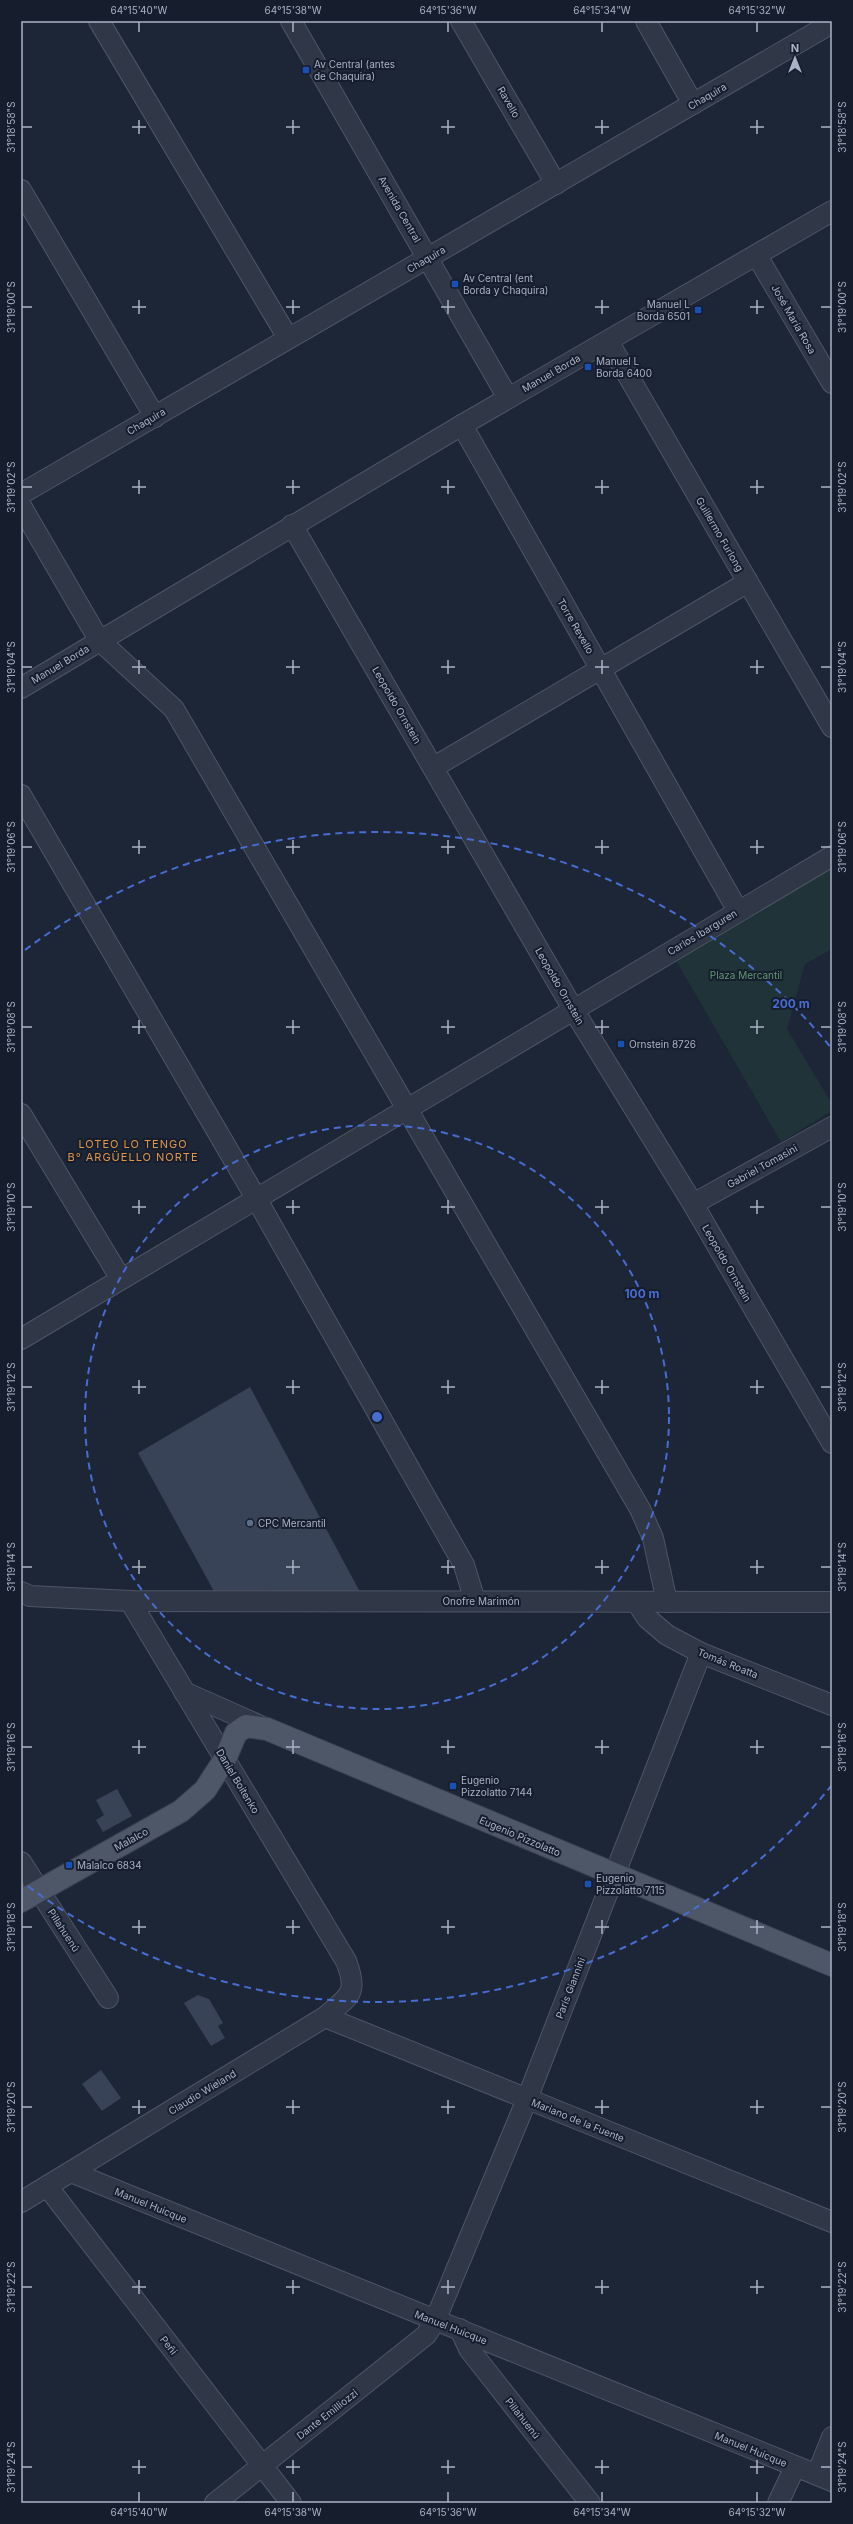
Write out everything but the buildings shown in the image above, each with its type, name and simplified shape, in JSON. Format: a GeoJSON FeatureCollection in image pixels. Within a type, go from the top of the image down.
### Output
{"type":"FeatureCollection","features":[{"type":"Feature","properties":{"kind":"main road","name":"Eugenio Pizzolatto"},"geometry":{"type":"LineString","coordinates":[[225,1759],[236,1733],[246,1726],[266,1729],[614,1876],[832,1965]]}},
{"type":"Feature","properties":{"kind":"main road","name":"Malalco"},"geometry":{"type":"LineString","coordinates":[[30,1895],[181,1811],[205,1790],[225,1759]]}},
{"type":"Feature","properties":{"kind":"street"},"geometry":{"type":"LineString","coordinates":[[99,21],[288,338]]}},
{"type":"Feature","properties":{"kind":"street","name":"Avenida Central"},"geometry":{"type":"LineString","coordinates":[[291,21],[508,398]]}},
{"type":"Feature","properties":{"kind":"street","name":"Ravello"},"geometry":{"type":"LineString","coordinates":[[461,21],[556,184]]}},
{"type":"Feature","properties":{"kind":"street"},"geometry":{"type":"LineString","coordinates":[[646,21],[693,104]]}},
{"type":"Feature","properties":{"kind":"street","name":"Chaquira"},"geometry":{"type":"LineString","coordinates":[[21,494],[832,23]]}},
{"type":"Feature","properties":{"kind":"street"},"geometry":{"type":"LineString","coordinates":[[21,190],[155,416]]}},
{"type":"Feature","properties":{"kind":"street","name":"Manuel Borda"},"geometry":{"type":"LineString","coordinates":[[21,688],[99,640],[462,425],[757,256],[832,211]]}},
{"type":"Feature","properties":{"kind":"street","name":"José María Rosa"},"geometry":{"type":"LineString","coordinates":[[757,256],[832,383]]}},
{"type":"Feature","properties":{"kind":"street","name":"Guillermo Furlong"},"geometry":{"type":"LineString","coordinates":[[608,341],[832,727]]}},
{"type":"Feature","properties":{"kind":"street","name":"Torre Revello"},"geometry":{"type":"LineString","coordinates":[[462,425],[738,911]]}},
{"type":"Feature","properties":{"kind":"street"},"geometry":{"type":"LineString","coordinates":[[21,506],[99,640],[174,710],[408,1108],[640,1508],[653,1538],[667,1602]]}},
{"type":"Feature","properties":{"kind":"street","name":"Leopoldo Ornstein"},"geometry":{"type":"LineString","coordinates":[[292,525],[434,768],[572,1009],[693,1204],[832,1444]]}},
{"type":"Feature","properties":{"kind":"street"},"geometry":{"type":"LineString","coordinates":[[434,768],[748,582]]}},
{"type":"Feature","properties":{"kind":"street"},"geometry":{"type":"LineString","coordinates":[[21,795],[256,1198],[464,1565],[476,1601]]}},
{"type":"Feature","properties":{"kind":"street","name":"Carlos Ibarguren"},"geometry":{"type":"LineString","coordinates":[[21,1339],[572,1009],[832,856]]}},
{"type":"Feature","properties":{"kind":"street"},"geometry":{"type":"LineString","coordinates":[[21,1114],[120,1279]]}},
{"type":"Feature","properties":{"kind":"street","name":"Gabriel Tomasini"},"geometry":{"type":"LineString","coordinates":[[693,1204],[832,1127]]}},
{"type":"Feature","properties":{"kind":"street","name":"Onofre Marimón"},"geometry":{"type":"LineString","coordinates":[[21,1592],[30,1596],[130,1601],[832,1602]]}},
{"type":"Feature","properties":{"kind":"street","name":"Daniel Boitenko"},"geometry":{"type":"LineString","coordinates":[[130,1601],[346,1961]]}},
{"type":"Feature","properties":{"kind":"street","name":"Tomás Roatta"},"geometry":{"type":"LineString","coordinates":[[636,1602],[647,1618],[667,1635],[701,1653],[832,1705]]}},
{"type":"Feature","properties":{"kind":"street","name":"París Giannini"},"geometry":{"type":"LineString","coordinates":[[435,2321],[527,2099],[701,1653]]}},
{"type":"Feature","properties":{"kind":"street"},"geometry":{"type":"LineString","coordinates":[[184,1692],[266,1729]]}},
{"type":"Feature","properties":{"kind":"street","name":"Pillahuenú"},"geometry":{"type":"LineString","coordinates":[[21,1862],[30,1895],[108,1998]]}},
{"type":"Feature","properties":{"kind":"street","name":"Claudio Wieland"},"geometry":{"type":"LineString","coordinates":[[21,2202],[325,2017],[344,2001],[352,1990],[352,1978],[346,1961]]}},
{"type":"Feature","properties":{"kind":"street","name":"Mariano de la Fuente"},"geometry":{"type":"LineString","coordinates":[[325,2017],[832,2222]]}},
{"type":"Feature","properties":{"kind":"street","name":"Manuel Huicque"},"geometry":{"type":"LineString","coordinates":[[71,2172],[825,2478]]}},
{"type":"Feature","properties":{"kind":"street","name":"Peñi"},"geometry":{"type":"LineString","coordinates":[[46,2186],[291,2503]]}},
{"type":"Feature","properties":{"kind":"street","name":"Dante Emilliozzi"},"geometry":{"type":"LineString","coordinates":[[215,2503],[426,2335],[435,2321]]}},
{"type":"Feature","properties":{"kind":"street","name":"Pillahuenú"},"geometry":{"type":"LineString","coordinates":[[460,2329],[468,2349],[590,2503]]}},
{"type":"Feature","properties":{"kind":"street"},"geometry":{"type":"LineString","coordinates":[[825,2478],[832,2437]]}},
{"type":"Feature","properties":{"kind":"street"},"geometry":{"type":"LineString","coordinates":[[778,2503],[795,2467]]}},
{"type":"Feature","properties":{"kind":"green space","name":"Plaza Mercantil"},"geometry":{"type":"Polygon","coordinates":[[[832,862],[832,949],[805,964],[787,1029],[832,1104],[832,1111],[781,1142],[673,955],[832,862]]]}},
{"type":"Feature","properties":{"kind":"place","name":"Av Central (antes de Chaquira)"},"geometry":{"type":"Point","coordinates":[306,70]}},
{"type":"Feature","properties":{"kind":"place","name":"Av Central (ent Borda y Chaquira)"},"geometry":{"type":"Point","coordinates":[455,284]}},
{"type":"Feature","properties":{"kind":"place","name":"Manuel L Borda 6501"},"geometry":{"type":"Point","coordinates":[698,310]}},
{"type":"Feature","properties":{"kind":"place","name":"Manuel L Borda 6400"},"geometry":{"type":"Point","coordinates":[588,367]}},
{"type":"Feature","properties":{"kind":"place","name":"Ornstein 8726"},"geometry":{"type":"Point","coordinates":[621,1044]}},
{"type":"Feature","properties":{"kind":"place","name":"CPC Mercantil"},"geometry":{"type":"Point","coordinates":[250,1523]}},
{"type":"Feature","properties":{"kind":"place","name":"Eugenio Pizzolatto 7144"},"geometry":{"type":"Point","coordinates":[453,1786]}},
{"type":"Feature","properties":{"kind":"place","name":"Malalco 6834"},"geometry":{"type":"Point","coordinates":[69,1865]}},
{"type":"Feature","properties":{"kind":"place","name":"Eugenio Pizzolatto 7115"},"geometry":{"type":"Point","coordinates":[588,1884]}},
{"type":"Feature","properties":{"kind":"district","name":"LOTEO LO TENGO B° ARGÜELLO NORTE"},"geometry":{"type":"Point","coordinates":[133,1150]}}]}
